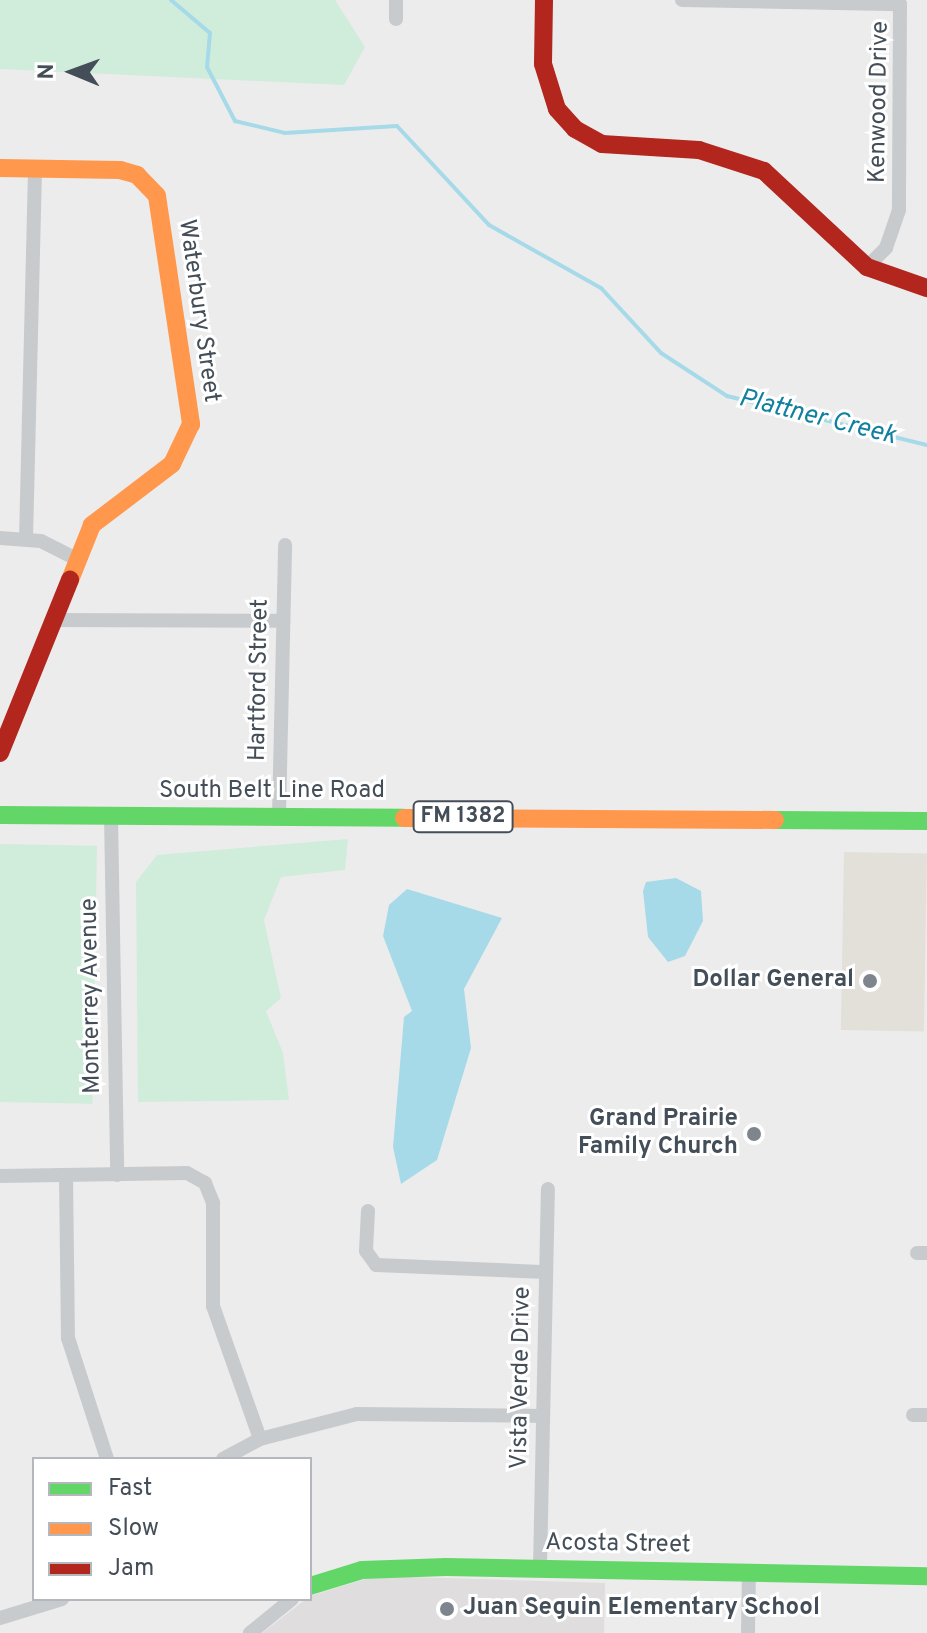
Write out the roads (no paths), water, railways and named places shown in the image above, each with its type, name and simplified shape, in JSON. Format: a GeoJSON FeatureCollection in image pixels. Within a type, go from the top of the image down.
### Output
{"type":"FeatureCollection","features":[{"type":"Feature","properties":{"kind":"street"},"geometry":{"type":"LineString","coordinates":[[396,0],[396,19]]}},
{"type":"Feature","properties":{"kind":"street"},"geometry":{"type":"LineString","coordinates":[[544,0],[543,64],[557,109],[575,129],[602,144],[699,150],[764,171],[867,267],[927,288]]}},
{"type":"Feature","properties":{"kind":"street","name":"Kenwood Drive"},"geometry":{"type":"LineString","coordinates":[[682,0],[900,4],[899,210],[886,248],[867,267]]}},
{"type":"Feature","properties":{"kind":"street"},"geometry":{"type":"LineString","coordinates":[[0,168],[35,168],[26,539]]}},
{"type":"Feature","properties":{"kind":"street","name":"Waterbury Street"},"geometry":{"type":"LineString","coordinates":[[0,753],[74,558],[92,525],[172,464],[191,424],[157,196],[137,175],[120,170],[35,168]]}},
{"type":"Feature","properties":{"kind":"street"},"geometry":{"type":"LineString","coordinates":[[0,538],[26,539],[74,558]]}},
{"type":"Feature","properties":{"kind":"street","name":"Hartford Street"},"geometry":{"type":"LineString","coordinates":[[279,815],[285,545]]}},
{"type":"Feature","properties":{"kind":"street"},"geometry":{"type":"LineString","coordinates":[[53,620],[283,621]]}},
{"type":"Feature","properties":{"kind":"street","name":"South Belt Line Road"},"geometry":{"type":"LineString","coordinates":[[0,815],[927,821]]}},
{"type":"Feature","properties":{"kind":"street","name":"Monterrey Avenue"},"geometry":{"type":"LineString","coordinates":[[111,816],[117,1175]]}},
{"type":"Feature","properties":{"kind":"street"},"geometry":{"type":"LineString","coordinates":[[0,1176],[187,1173],[205,1183],[213,1203],[213,1306],[260,1439]]}},
{"type":"Feature","properties":{"kind":"street"},"geometry":{"type":"LineString","coordinates":[[66,1176],[68,1338],[106,1457]]}},
{"type":"Feature","properties":{"kind":"street","name":"Vista Verde Drive"},"geometry":{"type":"LineString","coordinates":[[540,1567],[548,1189]]}},
{"type":"Feature","properties":{"kind":"street"},"geometry":{"type":"LineString","coordinates":[[368,1211],[366,1251],[376,1265],[546,1272]]}},
{"type":"Feature","properties":{"kind":"street"},"geometry":{"type":"LineString","coordinates":[[227,1457],[260,1439],[357,1414],[543,1416]]}},
{"type":"Feature","properties":{"kind":"street","name":"Acosta Street"},"geometry":{"type":"LineString","coordinates":[[312,1585],[362,1570],[540,1567],[927,1576]]}},
{"type":"Feature","properties":{"kind":"street"},"geometry":{"type":"LineString","coordinates":[[748,1633],[749,1572]]}},
{"type":"Feature","properties":{"kind":"street"},"geometry":{"type":"LineString","coordinates":[[0,1618],[55,1601]]}},
{"type":"Feature","properties":{"kind":"street"},"geometry":{"type":"LineString","coordinates":[[250,1633],[290,1601]]}},
{"type":"Feature","properties":{"kind":"water"},"geometry":{"type":"Polygon","coordinates":[[[676,878],[701,891],[703,921],[685,956],[668,962],[648,937],[643,891],[646,882],[676,878]]]}},
{"type":"Feature","properties":{"kind":"water"},"geometry":{"type":"Polygon","coordinates":[[[407,889],[502,918],[464,989],[471,1048],[437,1160],[401,1184],[393,1147],[404,1017],[412,1011],[383,936],[389,905],[407,889]]]}},
{"type":"Feature","properties":{"kind":"waterway","name":"Plattner Creek"},"geometry":{"type":"LineString","coordinates":[[171,0],[210,33],[207,67],[235,121],[285,133],[397,126],[489,225],[601,288],[661,353],[727,396],[927,445]]}},
{"type":"Feature","properties":{"kind":"place","name":"Dollar General"},"geometry":{"type":"Point","coordinates":[870,981]}},
{"type":"Feature","properties":{"kind":"place","name":"Grand Prairie Family Church"},"geometry":{"type":"Point","coordinates":[754,1134]}},
{"type":"Feature","properties":{"kind":"place","name":"Juan Seguin Elementary School"},"geometry":{"type":"Point","coordinates":[447,1609]}}]}
